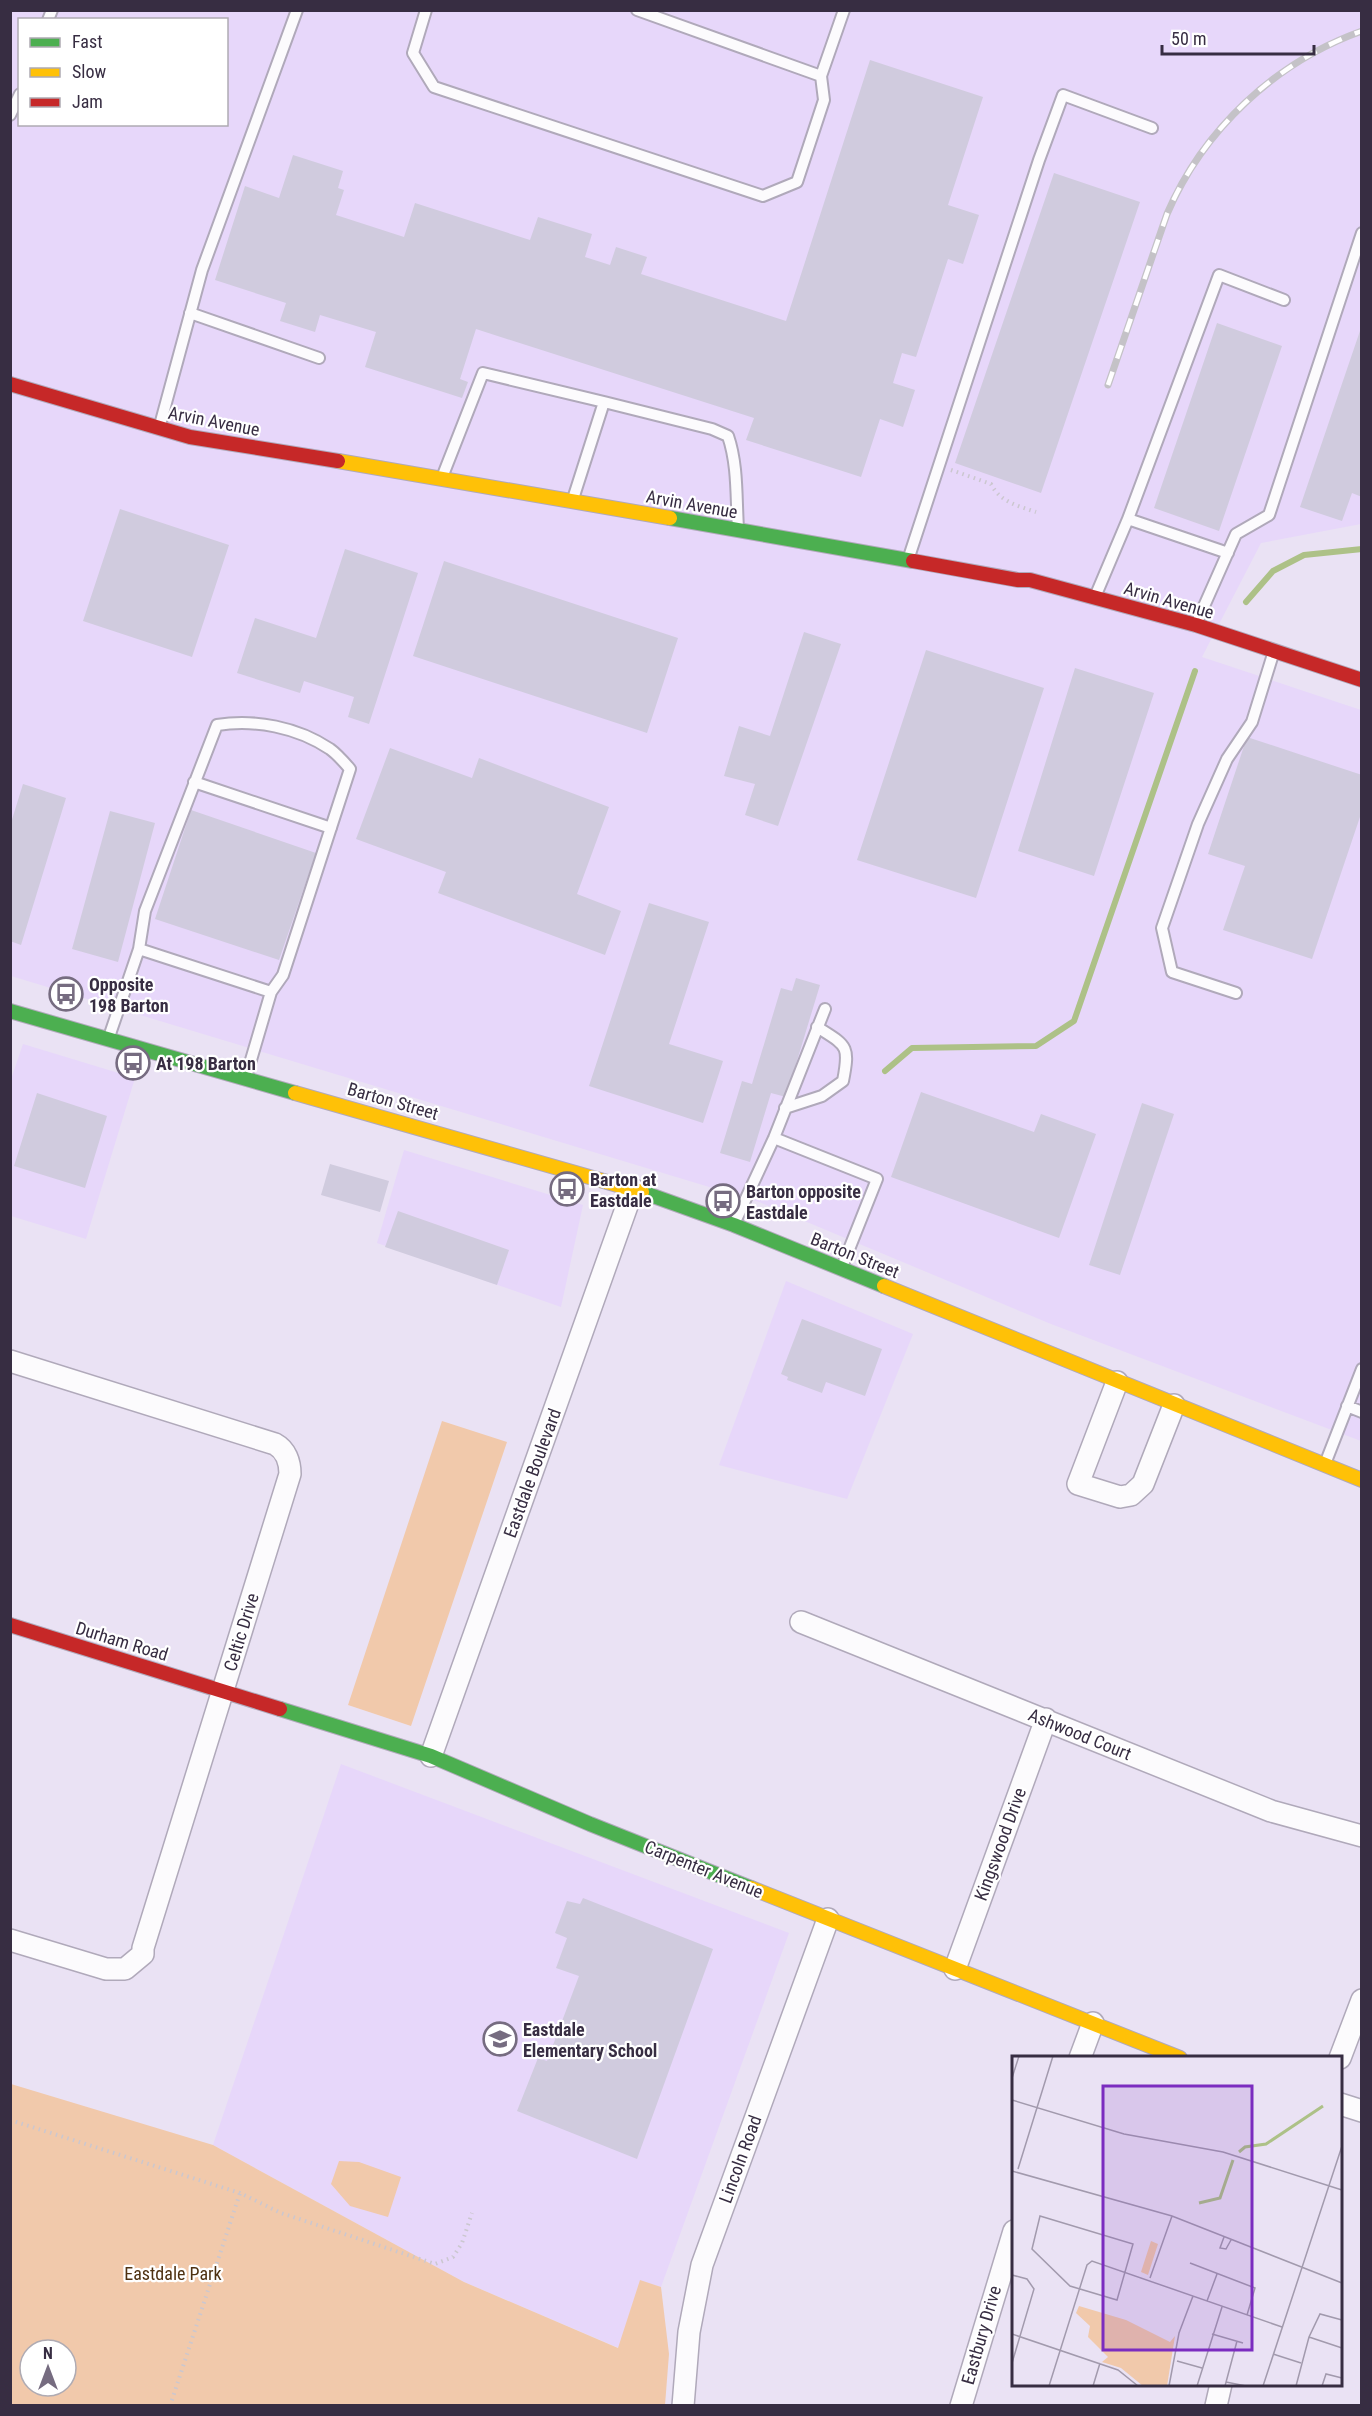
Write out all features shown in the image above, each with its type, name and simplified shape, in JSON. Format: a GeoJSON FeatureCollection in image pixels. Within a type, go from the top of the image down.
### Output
{"type":"FeatureCollection","features":[{"type":"Feature","properties":{"kind":"street","name":"Arvin Avenue"},"geometry":{"type":"LineString","coordinates":[[10,384],[190,437],[442,478],[1018,580],[1030,580],[1196,625],[1362,680]]}},
{"type":"Feature","properties":{"kind":"street","name":"Barton Street"},"geometry":{"type":"LineString","coordinates":[[10,1011],[633,1189],[734,1225],[1362,1480]]}},
{"type":"Feature","properties":{"kind":"street","name":"Eastdale Boulevard"},"geometry":{"type":"LineString","coordinates":[[431,1756],[633,1189]]}},
{"type":"Feature","properties":{"kind":"street","name":"Celtic Drive"},"geometry":{"type":"LineString","coordinates":[[10,1361],[275,1444],[281,1447],[287,1456],[290,1474],[143,1954],[125,1969],[106,1969],[10,1940]]}},
{"type":"Feature","properties":{"kind":"street"},"geometry":{"type":"LineString","coordinates":[[1117,1382],[1078,1484],[1120,1497],[1131,1495],[1143,1484],[1174,1405]]}},
{"type":"Feature","properties":{"kind":"street","name":"Ashwood Court"},"geometry":{"type":"LineString","coordinates":[[801,1622],[1271,1811],[1362,1836]]}},
{"type":"Feature","properties":{"kind":"street","name":"Durham Road"},"geometry":{"type":"LineString","coordinates":[[10,1625],[223,1692]]}},
{"type":"Feature","properties":{"kind":"street","name":"Carpenter Avenue"},"geometry":{"type":"LineString","coordinates":[[223,1692],[431,1756],[590,1824],[1175,2056]]}},
{"type":"Feature","properties":{"kind":"street","name":"Kingswood Drive"},"geometry":{"type":"LineString","coordinates":[[955,1969],[1046,1719]]}},
{"type":"Feature","properties":{"kind":"street","name":"Lincoln Road"},"geometry":{"type":"LineString","coordinates":[[682,2406],[689,2332],[702,2265],[828,1919]]}},
{"type":"Feature","properties":{"kind":"street"},"geometry":{"type":"LineString","coordinates":[[1341,2056],[1362,2000]]}},
{"type":"Feature","properties":{"kind":"street"},"geometry":{"type":"LineString","coordinates":[[1081,2056],[1093,2023]]}},
{"type":"Feature","properties":{"kind":"street"},"geometry":{"type":"LineString","coordinates":[[1342,2104],[1362,2111]]}},
{"type":"Feature","properties":{"kind":"street","name":"Eastbury Drive"},"geometry":{"type":"LineString","coordinates":[[961,2406],[1008,2269],[1012,2244]]}},
{"type":"Feature","properties":{"kind":"street"},"geometry":{"type":"LineString","coordinates":[[1216,2406],[1221,2386]]}},
{"type":"Feature","properties":{"kind":"lane"},"geometry":{"type":"LineString","coordinates":[[159,428],[202,270],[297,10]]}},
{"type":"Feature","properties":{"kind":"lane"},"geometry":{"type":"LineString","coordinates":[[426,10],[413,53],[434,87],[763,196],[797,182],[824,100],[821,76],[844,10]]}},
{"type":"Feature","properties":{"kind":"lane"},"geometry":{"type":"LineString","coordinates":[[637,10],[821,76]]}},
{"type":"Feature","properties":{"kind":"lane"},"geometry":{"type":"LineString","coordinates":[[908,560],[1039,160],[1063,95],[1152,128]]}},
{"type":"Feature","properties":{"kind":"lane"},"geometry":{"type":"LineString","coordinates":[[10,115],[18,98]]}},
{"type":"Feature","properties":{"kind":"lane"},"geometry":{"type":"LineString","coordinates":[[1196,625],[1236,534],[1269,515],[1362,233]]}},
{"type":"Feature","properties":{"kind":"lane"},"geometry":{"type":"LineString","coordinates":[[1095,597],[1128,519],[1220,275],[1284,300]]}},
{"type":"Feature","properties":{"kind":"lane"},"geometry":{"type":"LineString","coordinates":[[190,313],[320,358]]}},
{"type":"Feature","properties":{"kind":"lane"},"geometry":{"type":"LineString","coordinates":[[442,478],[483,373],[712,429],[728,436],[735,473],[738,530]]}},
{"type":"Feature","properties":{"kind":"lane"},"geometry":{"type":"LineString","coordinates":[[573,501],[604,402]]}},
{"type":"Feature","properties":{"kind":"lane"},"geometry":{"type":"LineString","coordinates":[[1128,519],[1228,553]]}},
{"type":"Feature","properties":{"kind":"lane"},"geometry":{"type":"LineString","coordinates":[[1236,993],[1172,972],[1162,928],[1198,824],[1227,759],[1252,722],[1274,651]]}},
{"type":"Feature","properties":{"kind":"lane"},"geometry":{"type":"LineString","coordinates":[[108,1038],[139,949],[145,911],[217,725],[239,722],[265,724],[291,731],[332,750],[350,769],[283,975],[271,992],[245,1077]]}},
{"type":"Feature","properties":{"kind":"lane"},"geometry":{"type":"LineString","coordinates":[[194,782],[331,828]]}},
{"type":"Feature","properties":{"kind":"lane"},"geometry":{"type":"LineString","coordinates":[[139,949],[271,992]]}},
{"type":"Feature","properties":{"kind":"lane"},"geometry":{"type":"LineString","coordinates":[[734,1225],[774,1138],[825,1009]]}},
{"type":"Feature","properties":{"kind":"lane"},"geometry":{"type":"LineString","coordinates":[[785,1108],[822,1096],[843,1081],[848,1055],[841,1042],[817,1027]]}},
{"type":"Feature","properties":{"kind":"lane"},"geometry":{"type":"LineString","coordinates":[[774,1138],[877,1179],[842,1269]]}},
{"type":"Feature","properties":{"kind":"lane"},"geometry":{"type":"LineString","coordinates":[[1325,1465],[1362,1369]]}},
{"type":"Feature","properties":{"kind":"lane"},"geometry":{"type":"LineString","coordinates":[[1347,1406],[1362,1412]]}},
{"type":"Feature","properties":{"kind":"path"},"geometry":{"type":"LineString","coordinates":[[950,470],[991,484],[996,495],[1036,512]]}},
{"type":"Feature","properties":{"kind":"path"},"geometry":{"type":"LineString","coordinates":[[10,2120],[240,2193],[281,2213],[435,2264],[453,2257],[462,2243],[472,2214]]}},
{"type":"Feature","properties":{"kind":"path"},"geometry":{"type":"LineString","coordinates":[[170,2406],[240,2193]]}},
{"type":"Feature","properties":{"kind":"shaded area"},"geometry":{"type":"Polygon","coordinates":[[[10,11],[1361,11],[1361,524],[1261,543],[1202,657],[1361,710],[1361,1441],[1051,1324],[759,1202],[11,976],[10,11]]]}},
{"type":"Feature","properties":{"kind":"shaded area"},"geometry":{"type":"Polygon","coordinates":[[[23,1044],[135,1078],[86,1239],[11,1216],[10,1082],[23,1044]]]}},
{"type":"Feature","properties":{"kind":"shaded area"},"geometry":{"type":"Polygon","coordinates":[[[404,1150],[583,1205],[561,1307],[377,1243],[404,1150]]]}},
{"type":"Feature","properties":{"kind":"shaded area"},"geometry":{"type":"Polygon","coordinates":[[[786,1281],[913,1334],[847,1499],[719,1465],[786,1281]]]}},
{"type":"Feature","properties":{"kind":"shaded area","name":"Eastdale Elementary School"},"geometry":{"type":"Polygon","coordinates":[[[341,1764],[789,1933],[661,2287],[640,2281],[619,2348],[464,2282],[213,2145],[341,1764]]]}},
{"type":"Feature","properties":{"kind":"green space"},"geometry":{"type":"Polygon","coordinates":[[[442,1421],[507,1442],[411,1726],[348,1705],[442,1421]]]}},
{"type":"Feature","properties":{"kind":"green space","name":"Eastdale Park"},"geometry":{"type":"Polygon","coordinates":[[[11,2084],[213,2145],[464,2282],[618,2348],[640,2280],[661,2287],[669,2354],[665,2405],[11,2405],[11,2084]]]}},
{"type":"Feature","properties":{"kind":"green space"},"geometry":{"type":"Polygon","coordinates":[[[339,2161],[359,2162],[401,2177],[388,2217],[350,2206],[331,2184],[339,2161]]]}},
{"type":"Feature","properties":{"kind":"building"},"geometry":{"type":"Polygon","coordinates":[[[870,60],[983,97],[948,205],[979,215],[963,264],[948,259],[916,357],[902,353],[893,383],[915,390],[903,427],[880,419],[861,477],[746,440],[754,418],[476,329],[460,379],[468,382],[462,398],[365,367],[376,332],[320,315],[315,332],[280,321],[286,303],[215,280],[245,186],[279,198],[293,155],[343,171],[338,188],[344,190],[336,215],[404,237],[415,203],[530,240],[538,217],[592,234],[585,257],[610,265],[616,247],[647,257],[641,274],[786,321],[870,60]]]}},
{"type":"Feature","properties":{"kind":"building"},"geometry":{"type":"Polygon","coordinates":[[[1054,173],[1140,202],[1041,493],[955,463],[1054,173]]]}},
{"type":"Feature","properties":{"kind":"building"},"geometry":{"type":"Polygon","coordinates":[[[1217,323],[1282,346],[1219,531],[1154,508],[1217,323]]]}},
{"type":"Feature","properties":{"kind":"building"},"geometry":{"type":"Polygon","coordinates":[[[1362,325],[1362,497],[1352,493],[1342,521],[1300,507],[1362,325]]]}},
{"type":"Feature","properties":{"kind":"building"},"geometry":{"type":"Polygon","coordinates":[[[120,509],[229,545],[192,657],[83,621],[120,509]]]}},
{"type":"Feature","properties":{"kind":"building"},"geometry":{"type":"Polygon","coordinates":[[[345,549],[418,573],[369,724],[348,717],[354,697],[304,681],[300,693],[237,673],[255,618],[316,638],[345,549]]]}},
{"type":"Feature","properties":{"kind":"building"},"geometry":{"type":"Polygon","coordinates":[[[444,561],[678,638],[647,733],[413,656],[444,561]]]}},
{"type":"Feature","properties":{"kind":"building"},"geometry":{"type":"Polygon","coordinates":[[[804,632],[841,644],[778,826],[745,815],[755,784],[724,776],[739,726],[770,736],[804,632]]]}},
{"type":"Feature","properties":{"kind":"building"},"geometry":{"type":"Polygon","coordinates":[[[926,650],[1044,688],[976,898],[857,860],[926,650]]]}},
{"type":"Feature","properties":{"kind":"building"},"geometry":{"type":"Polygon","coordinates":[[[1075,668],[1154,693],[1094,876],[1018,851],[1075,668]]]}},
{"type":"Feature","properties":{"kind":"building"},"geometry":{"type":"Polygon","coordinates":[[[1247,737],[1362,775],[1362,811],[1312,959],[1223,930],[1245,866],[1208,854],[1247,737]]]}},
{"type":"Feature","properties":{"kind":"building"},"geometry":{"type":"Polygon","coordinates":[[[390,748],[472,778],[479,758],[609,807],[577,894],[621,911],[605,955],[438,893],[446,872],[356,839],[390,748]]]}},
{"type":"Feature","properties":{"kind":"building"},"geometry":{"type":"Polygon","coordinates":[[[23,784],[66,798],[21,945],[10,941],[10,826],[23,784]]]}},
{"type":"Feature","properties":{"kind":"building"},"geometry":{"type":"Polygon","coordinates":[[[191,810],[316,853],[279,960],[155,919],[191,810]]]}},
{"type":"Feature","properties":{"kind":"building"},"geometry":{"type":"Polygon","coordinates":[[[110,811],[155,823],[118,962],[72,949],[110,811]]]}},
{"type":"Feature","properties":{"kind":"building"},"geometry":{"type":"Polygon","coordinates":[[[649,903],[709,922],[669,1044],[723,1061],[703,1123],[589,1086],[649,903]]]}},
{"type":"Feature","properties":{"kind":"building"},"geometry":{"type":"Polygon","coordinates":[[[796,978],[820,985],[786,1097],[771,1093],[750,1162],[720,1153],[742,1081],[752,1084],[781,988],[792,991],[796,978]]]}},
{"type":"Feature","properties":{"kind":"building"},"geometry":{"type":"Polygon","coordinates":[[[921,1092],[1034,1132],[1041,1114],[1096,1134],[1059,1238],[891,1177],[921,1092]]]}},
{"type":"Feature","properties":{"kind":"building"},"geometry":{"type":"Polygon","coordinates":[[[37,1093],[107,1116],[85,1188],[14,1166],[37,1093]]]}},
{"type":"Feature","properties":{"kind":"building"},"geometry":{"type":"Polygon","coordinates":[[[1142,1103],[1174,1114],[1120,1275],[1089,1265],[1142,1103]]]}},
{"type":"Feature","properties":{"kind":"building"},"geometry":{"type":"Polygon","coordinates":[[[330,1164],[389,1181],[380,1212],[321,1195],[330,1164]]]}},
{"type":"Feature","properties":{"kind":"building"},"geometry":{"type":"Polygon","coordinates":[[[398,1211],[509,1250],[497,1285],[385,1247],[398,1211]]]}},
{"type":"Feature","properties":{"kind":"building"},"geometry":{"type":"Polygon","coordinates":[[[802,1319],[882,1349],[865,1396],[826,1382],[822,1393],[787,1380],[788,1377],[781,1374],[802,1319]]]}},
{"type":"Feature","properties":{"kind":"building"},"geometry":{"type":"Polygon","coordinates":[[[583,1898],[713,1949],[637,2159],[517,2111],[538,2058],[547,2061],[579,1976],[556,1968],[567,1938],[555,1933],[567,1901],[580,1904],[583,1898]]]}},
{"type":"Feature","properties":{"kind":"waterway"},"geometry":{"type":"LineString","coordinates":[[1246,602],[1273,571],[1304,555],[1362,549]]}},
{"type":"Feature","properties":{"kind":"waterway"},"geometry":{"type":"LineString","coordinates":[[885,1071],[912,1048],[1036,1046],[1074,1021],[1195,671]]}},
{"type":"Feature","properties":{"kind":"railway"},"geometry":{"type":"LineString","coordinates":[[1108,385],[1167,214],[1200,154],[1245,103],[1272,80],[1330,44],[1362,31]]}},
{"type":"Feature","properties":{"kind":"traffic: fast"},"geometry":{"type":"LineString","coordinates":[[670,518],[913,561]]}},
{"type":"Feature","properties":{"kind":"traffic: fast"},"geometry":{"type":"LineString","coordinates":[[10,1011],[295,1093]]}},
{"type":"Feature","properties":{"kind":"traffic: fast"},"geometry":{"type":"LineString","coordinates":[[642,1192],[734,1225],[884,1286]]}},
{"type":"Feature","properties":{"kind":"traffic: fast"},"geometry":{"type":"LineString","coordinates":[[280,1709],[431,1756],[590,1824],[751,1888]]}},
{"type":"Feature","properties":{"kind":"traffic: slow"},"geometry":{"type":"LineString","coordinates":[[338,461],[670,518]]}},
{"type":"Feature","properties":{"kind":"traffic: slow"},"geometry":{"type":"LineString","coordinates":[[295,1093],[642,1192]]}},
{"type":"Feature","properties":{"kind":"traffic: slow"},"geometry":{"type":"LineString","coordinates":[[884,1286],[1362,1480]]}},
{"type":"Feature","properties":{"kind":"traffic: slow"},"geometry":{"type":"LineString","coordinates":[[751,1888],[1175,2056]]}},
{"type":"Feature","properties":{"kind":"traffic: jam"},"geometry":{"type":"LineString","coordinates":[[10,384],[190,437],[338,461]]}},
{"type":"Feature","properties":{"kind":"traffic: jam"},"geometry":{"type":"LineString","coordinates":[[913,561],[1018,580],[1030,580],[1196,625],[1362,680]]}},
{"type":"Feature","properties":{"kind":"traffic: jam"},"geometry":{"type":"LineString","coordinates":[[10,1625],[280,1709]]}},
{"type":"Feature","properties":{"kind":"place","name":"Opposite 198 Barton"},"geometry":{"type":"Point","coordinates":[66,994]}},
{"type":"Feature","properties":{"kind":"place","name":"At 198 Barton"},"geometry":{"type":"Point","coordinates":[133,1063]}},
{"type":"Feature","properties":{"kind":"place","name":"Barton at Eastdale"},"geometry":{"type":"Point","coordinates":[567,1189]}},
{"type":"Feature","properties":{"kind":"place","name":"Barton opposite Eastdale"},"geometry":{"type":"Point","coordinates":[723,1201]}},
{"type":"Feature","properties":{"kind":"place","name":"Eastdale Elementary School"},"geometry":{"type":"Point","coordinates":[500,2039]}}]}
